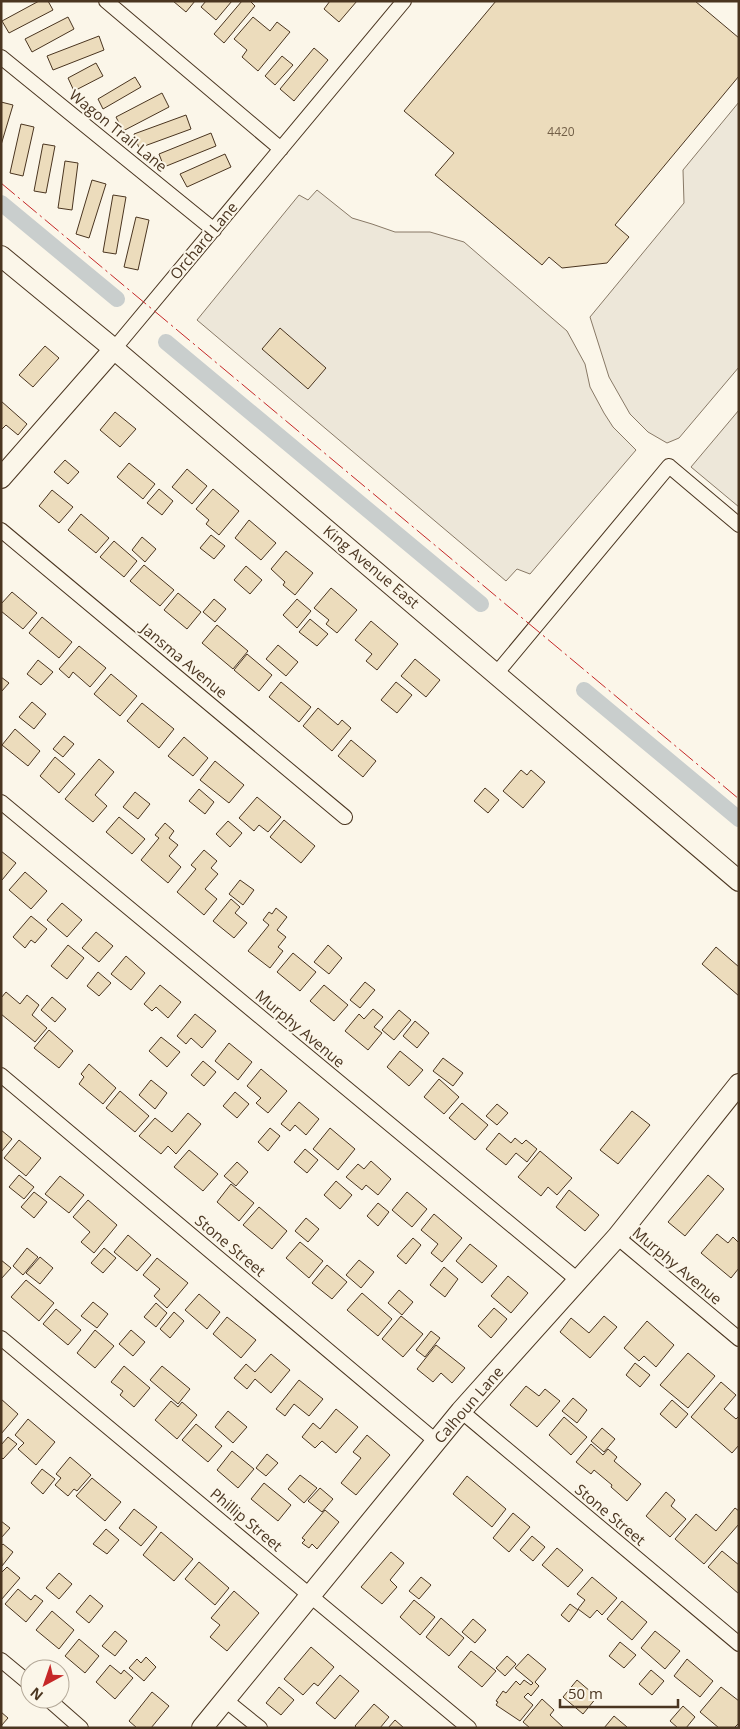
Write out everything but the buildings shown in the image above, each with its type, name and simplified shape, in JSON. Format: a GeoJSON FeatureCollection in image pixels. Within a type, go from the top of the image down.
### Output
{"type":"FeatureCollection","features":[{"type":"Feature","properties":{"kind":"street"},"geometry":{"type":"LineString","coordinates":[[106,1],[281,149]]}},
{"type":"Feature","properties":{"kind":"street","name":"Orchard Lane"},"geometry":{"type":"LineString","coordinates":[[1,478],[114,349],[404,1]]}},
{"type":"Feature","properties":{"kind":"street","name":"Wagon Trail Lane"},"geometry":{"type":"LineString","coordinates":[[1,57],[214,230]]}},
{"type":"Feature","properties":{"kind":"street","name":"King Avenue East"},"geometry":{"type":"LineString","coordinates":[[1,256],[114,349],[739,881]]}},
{"type":"Feature","properties":{"kind":"street"},"geometry":{"type":"LineString","coordinates":[[496,674],[669,466],[739,525]]}},
{"type":"Feature","properties":{"kind":"street","name":"Jansma Avenue"},"geometry":{"type":"LineString","coordinates":[[1,530],[345,817]]}},
{"type":"Feature","properties":{"kind":"street","name":"Murphy Avenue"},"geometry":{"type":"LineString","coordinates":[[1,802],[579,1281]]}},
{"type":"Feature","properties":{"kind":"street","name":"Stone Street"},"geometry":{"type":"LineString","coordinates":[[1,1075],[437,1442]]}},
{"type":"Feature","properties":{"kind":"street","name":"Calhoun Lane"},"geometry":{"type":"LineString","coordinates":[[202,1728],[461,1411],[617,1237],[739,1084]]}},
{"type":"Feature","properties":{"kind":"street","name":"Murphy Avenue"},"geometry":{"type":"LineString","coordinates":[[617,1237],[739,1339]]}},
{"type":"Feature","properties":{"kind":"street","name":"Phillip Street"},"geometry":{"type":"LineString","coordinates":[[1,1338],[469,1728]]}},
{"type":"Feature","properties":{"kind":"street","name":"Stone Street"},"geometry":{"type":"LineString","coordinates":[[461,1411],[739,1644]]}},
{"type":"Feature","properties":{"kind":"street"},"geometry":{"type":"LineString","coordinates":[[1,1660],[20,1676]]}},
{"type":"Feature","properties":{"kind":"street"},"geometry":{"type":"LineString","coordinates":[[224,1699],[260,1728]]}},
{"type":"Feature","properties":{"kind":"street"},"geometry":{"type":"LineString","coordinates":[[59,1709],[81,1728]]}},
{"type":"Feature","properties":{"kind":"shaded area"},"geometry":{"type":"Polygon","coordinates":[[[739,102],[739,367],[679,438],[667,443],[648,432],[630,414],[609,377],[590,317],[684,203],[683,170],[739,102]]]}},
{"type":"Feature","properties":{"kind":"shaded area"},"geometry":{"type":"Polygon","coordinates":[[[317,190],[352,218],[395,232],[430,232],[464,242],[567,331],[585,364],[590,387],[604,413],[613,427],[636,450],[530,574],[517,569],[506,581],[197,320],[299,195],[308,200],[317,190]]]}},
{"type":"Feature","properties":{"kind":"shaded area"},"geometry":{"type":"Polygon","coordinates":[[[739,410],[739,507],[691,467],[739,410]]]}},
{"type":"Feature","properties":{"kind":"waterway"},"geometry":{"type":"LineString","coordinates":[[1,203],[117,299]]}},
{"type":"Feature","properties":{"kind":"waterway"},"geometry":{"type":"LineString","coordinates":[[166,342],[481,604]]}},
{"type":"Feature","properties":{"kind":"waterway"},"geometry":{"type":"LineString","coordinates":[[584,690],[739,819]]}},
{"type":"Feature","properties":{"kind":"power"},"geometry":{"type":"LineString","coordinates":[[1,183],[739,799]]}}]}
